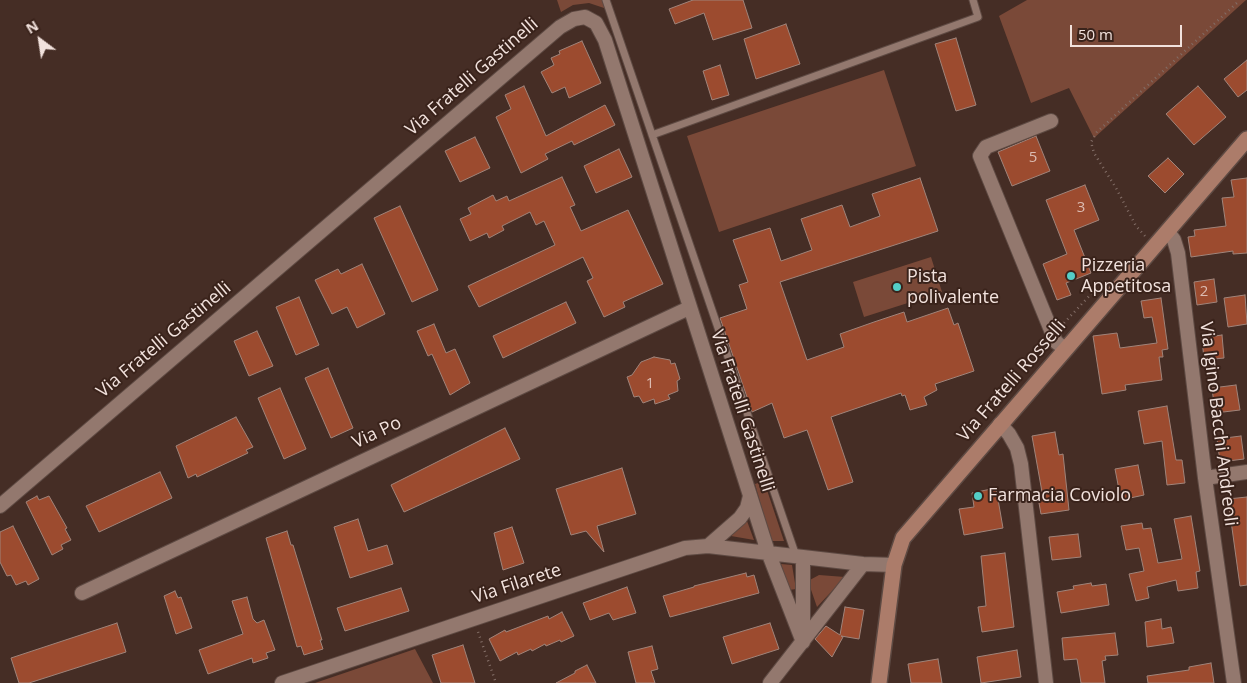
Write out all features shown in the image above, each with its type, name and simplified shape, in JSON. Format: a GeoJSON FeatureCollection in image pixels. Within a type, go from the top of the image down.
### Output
{"type":"FeatureCollection","features":[{"type":"Feature","properties":{"kind":"street","name":"Via Fratelli Gastinelli"},"geometry":{"type":"LineString","coordinates":[[0,506],[560,27],[578,18],[586,17],[593,20],[602,33],[768,552],[803,642]]}},
{"type":"Feature","properties":{"kind":"street"},"geometry":{"type":"LineString","coordinates":[[1051,121],[986,147],[980,156],[1052,335],[1056,342],[1064,348]]}},
{"type":"Feature","properties":{"kind":"street","name":"Via Fratelli Rosselli"},"geometry":{"type":"LineString","coordinates":[[879,683],[894,564],[903,538],[1064,348],[1168,232],[1247,139]]}},
{"type":"Feature","properties":{"kind":"street","name":"Via Igino Bacchi Andreoli"},"geometry":{"type":"LineString","coordinates":[[1168,232],[1174,240],[1178,253],[1205,478],[1234,683]]}},
{"type":"Feature","properties":{"kind":"street","name":"Via Po"},"geometry":{"type":"LineString","coordinates":[[82,593],[689,308]]}},
{"type":"Feature","properties":{"kind":"street"},"geometry":{"type":"LineString","coordinates":[[1000,424],[1009,434],[1017,448],[1022,464],[1046,683]]}},
{"type":"Feature","properties":{"kind":"street"},"geometry":{"type":"LineString","coordinates":[[1205,478],[1247,472]]}},
{"type":"Feature","properties":{"kind":"street"},"geometry":{"type":"LineString","coordinates":[[708,546],[740,518],[747,508],[750,496]]}},
{"type":"Feature","properties":{"kind":"street","name":"Via Filarete"},"geometry":{"type":"LineString","coordinates":[[282,683],[685,548],[708,546],[768,552]]}},
{"type":"Feature","properties":{"kind":"street"},"geometry":{"type":"LineString","coordinates":[[768,552],[863,564],[894,564]]}},
{"type":"Feature","properties":{"kind":"street"},"geometry":{"type":"LineString","coordinates":[[800,557],[803,642]]}},
{"type":"Feature","properties":{"kind":"street"},"geometry":{"type":"LineString","coordinates":[[770,683],[863,564]]}},
{"type":"Feature","properties":{"kind":"lane"},"geometry":{"type":"LineString","coordinates":[[606,0],[800,557]]}},
{"type":"Feature","properties":{"kind":"lane"},"geometry":{"type":"LineString","coordinates":[[652,135],[978,17],[973,0]]}},
{"type":"Feature","properties":{"kind":"path"},"geometry":{"type":"LineString","coordinates":[[1155,245],[1136,226],[1116,188],[1094,153],[1091,142],[1097,132],[1239,1]]}},
{"type":"Feature","properties":{"kind":"path"},"geometry":{"type":"LineString","coordinates":[[474,619],[496,683]]}},
{"type":"Feature","properties":{"kind":"shaded area"},"geometry":{"type":"Polygon","coordinates":[[[557,0],[606,0],[610,10],[589,3],[573,5],[561,12],[557,0]]]}},
{"type":"Feature","properties":{"kind":"shaded area"},"geometry":{"type":"Polygon","coordinates":[[[1027,0],[1246,0],[1094,138],[1069,88],[1031,103],[999,16],[1027,0]]]}},
{"type":"Feature","properties":{"kind":"shaded area"},"geometry":{"type":"Polygon","coordinates":[[[884,70],[916,166],[719,232],[687,136],[884,70]]]}},
{"type":"Feature","properties":{"kind":"shaded area","name":"Pista polivalente"},"geometry":{"type":"Polygon","coordinates":[[[931,257],[942,292],[864,317],[853,282],[931,257]]]}},
{"type":"Feature","properties":{"kind":"shaded area"},"geometry":{"type":"Polygon","coordinates":[[[764,481],[784,541],[771,541],[755,484],[764,481]]]}},
{"type":"Feature","properties":{"kind":"shaded area"},"geometry":{"type":"Polygon","coordinates":[[[747,521],[754,540],[731,536],[747,521]]]}},
{"type":"Feature","properties":{"kind":"shaded area"},"geometry":{"type":"Polygon","coordinates":[[[781,564],[792,565],[796,589],[789,590],[781,564]]]}},
{"type":"Feature","properties":{"kind":"shaded area"},"geometry":{"type":"Polygon","coordinates":[[[819,575],[845,577],[817,607],[808,581],[819,575]]]}},
{"type":"Feature","properties":{"kind":"shaded area"},"geometry":{"type":"Polygon","coordinates":[[[415,649],[433,683],[315,683],[415,649]]]}},
{"type":"Feature","properties":{"kind":"building"},"geometry":{"type":"Polygon","coordinates":[[[693,0],[743,0],[752,28],[713,40],[704,13],[675,24],[669,9],[693,0]]]}},
{"type":"Feature","properties":{"kind":"building"},"geometry":{"type":"Polygon","coordinates":[[[786,24],[800,64],[756,79],[744,39],[786,24]]]}},
{"type":"Feature","properties":{"kind":"building"},"geometry":{"type":"Polygon","coordinates":[[[956,38],[976,105],[956,111],[935,44],[956,38]]]}},
{"type":"Feature","properties":{"kind":"building"},"geometry":{"type":"Polygon","coordinates":[[[582,41],[601,83],[569,98],[565,87],[552,93],[541,72],[554,65],[551,58],[560,54],[559,51],[582,41]]]}},
{"type":"Feature","properties":{"kind":"building"},"geometry":{"type":"Polygon","coordinates":[[[1247,60],[1247,90],[1238,97],[1224,79],[1247,60]]]}},
{"type":"Feature","properties":{"kind":"building"},"geometry":{"type":"Polygon","coordinates":[[[720,65],[729,95],[712,100],[703,71],[720,65]]]}},
{"type":"Feature","properties":{"kind":"building"},"geometry":{"type":"Polygon","coordinates":[[[524,86],[546,136],[605,105],[615,125],[574,145],[572,141],[545,154],[548,159],[521,173],[496,117],[511,109],[505,95],[524,86]]]}},
{"type":"Feature","properties":{"kind":"building"},"geometry":{"type":"Polygon","coordinates":[[[1198,86],[1226,117],[1194,145],[1166,114],[1198,86]]]}},
{"type":"Feature","properties":{"kind":"building"},"geometry":{"type":"Polygon","coordinates":[[[1036,136],[1050,171],[1012,186],[998,152],[1036,136]]]}},
{"type":"Feature","properties":{"kind":"building"},"geometry":{"type":"Polygon","coordinates":[[[475,137],[490,168],[460,182],[445,151],[475,137]]]}},
{"type":"Feature","properties":{"kind":"building"},"geometry":{"type":"Polygon","coordinates":[[[619,149],[632,177],[596,193],[584,166],[619,149]]]}},
{"type":"Feature","properties":{"kind":"building"},"geometry":{"type":"Polygon","coordinates":[[[1168,158],[1184,174],[1165,193],[1148,176],[1168,158]]]}},
{"type":"Feature","properties":{"kind":"building"},"geometry":{"type":"Polygon","coordinates":[[[562,177],[575,205],[570,207],[581,231],[628,210],[663,284],[623,302],[625,307],[604,317],[587,281],[593,278],[583,257],[479,307],[468,286],[555,245],[544,221],[536,225],[530,212],[502,226],[504,230],[489,238],[487,233],[470,241],[460,219],[471,214],[468,208],[493,195],[496,201],[507,196],[509,201],[562,177]]]}},
{"type":"Feature","properties":{"kind":"building"},"geometry":{"type":"Polygon","coordinates":[[[920,178],[938,231],[780,282],[807,360],[844,347],[840,334],[904,312],[907,322],[948,308],[954,325],[958,323],[974,371],[935,384],[937,390],[924,397],[927,405],[910,410],[905,395],[902,396],[901,393],[831,417],[853,482],[828,490],[807,430],[784,438],[772,403],[752,412],[720,318],[747,309],[739,285],[748,282],[733,240],[770,228],[781,261],[812,250],[801,219],[842,205],[850,227],[880,216],[872,194],[920,178]]]}},
{"type":"Feature","properties":{"kind":"building"},"geometry":{"type":"Polygon","coordinates":[[[1247,178],[1247,253],[1233,254],[1233,251],[1191,257],[1188,237],[1195,236],[1194,230],[1226,226],[1222,198],[1234,197],[1231,180],[1247,178]]]}},
{"type":"Feature","properties":{"kind":"building"},"geometry":{"type":"Polygon","coordinates":[[[1085,185],[1099,220],[1074,230],[1091,273],[1066,283],[1071,295],[1057,300],[1043,264],[1067,254],[1046,200],[1085,185]]]}},
{"type":"Feature","properties":{"kind":"building"},"geometry":{"type":"Polygon","coordinates":[[[400,206],[438,290],[412,302],[374,218],[400,206]]]}},
{"type":"Feature","properties":{"kind":"building"},"geometry":{"type":"Polygon","coordinates":[[[362,264],[385,314],[357,328],[347,307],[332,314],[315,280],[338,269],[341,274],[362,264]]]}},
{"type":"Feature","properties":{"kind":"building"},"geometry":{"type":"Polygon","coordinates":[[[1214,279],[1217,302],[1197,305],[1194,282],[1214,279]]]}},
{"type":"Feature","properties":{"kind":"building"},"geometry":{"type":"Polygon","coordinates":[[[1245,295],[1247,324],[1228,327],[1224,298],[1245,295]]]}},
{"type":"Feature","properties":{"kind":"building"},"geometry":{"type":"Polygon","coordinates":[[[299,297],[319,345],[296,355],[276,307],[299,297]]]}},
{"type":"Feature","properties":{"kind":"building"},"geometry":{"type":"Polygon","coordinates":[[[1161,298],[1168,349],[1162,350],[1163,357],[1159,357],[1162,380],[1125,385],[1126,390],[1102,394],[1093,336],[1117,333],[1120,348],[1157,343],[1152,317],[1144,318],[1141,301],[1161,298]]]}},
{"type":"Feature","properties":{"kind":"building"},"geometry":{"type":"Polygon","coordinates":[[[566,302],[576,323],[503,358],[493,336],[566,302]]]}},
{"type":"Feature","properties":{"kind":"building"},"geometry":{"type":"Polygon","coordinates":[[[434,324],[446,353],[455,349],[470,383],[450,395],[432,354],[428,356],[417,331],[434,324]]]}},
{"type":"Feature","properties":{"kind":"building"},"geometry":{"type":"Polygon","coordinates":[[[257,331],[273,366],[249,376],[234,341],[257,331]]]}},
{"type":"Feature","properties":{"kind":"building"},"geometry":{"type":"Polygon","coordinates":[[[1222,335],[1224,358],[1204,360],[1202,338],[1222,335]]]}},
{"type":"Feature","properties":{"kind":"building"},"geometry":{"type":"Polygon","coordinates":[[[654,357],[670,360],[671,364],[675,363],[680,379],[677,381],[678,391],[668,395],[670,399],[655,404],[654,399],[643,403],[639,396],[634,397],[627,377],[632,375],[641,362],[654,357]]]}},
{"type":"Feature","properties":{"kind":"building"},"geometry":{"type":"Polygon","coordinates":[[[328,368],[353,428],[331,438],[305,378],[328,368]]]}},
{"type":"Feature","properties":{"kind":"building"},"geometry":{"type":"Polygon","coordinates":[[[1236,385],[1240,410],[1215,413],[1212,388],[1236,385]]]}},
{"type":"Feature","properties":{"kind":"building"},"geometry":{"type":"Polygon","coordinates":[[[280,388],[306,449],[284,459],[258,398],[280,388]]]}},
{"type":"Feature","properties":{"kind":"building"},"geometry":{"type":"Polygon","coordinates":[[[1167,406],[1176,460],[1182,460],[1185,483],[1167,485],[1162,441],[1144,444],[1138,411],[1167,406]]]}},
{"type":"Feature","properties":{"kind":"building"},"geometry":{"type":"Polygon","coordinates":[[[236,417],[253,447],[246,450],[248,453],[197,477],[196,474],[188,478],[176,446],[236,417]]]}},
{"type":"Feature","properties":{"kind":"building"},"geometry":{"type":"Polygon","coordinates":[[[505,428],[520,459],[404,512],[391,485],[505,428]]]}},
{"type":"Feature","properties":{"kind":"building"},"geometry":{"type":"Polygon","coordinates":[[[1055,432],[1059,455],[1063,454],[1069,510],[1041,514],[1037,492],[1042,492],[1032,436],[1055,432]]]}},
{"type":"Feature","properties":{"kind":"building"},"geometry":{"type":"Polygon","coordinates":[[[1241,436],[1244,459],[1220,462],[1217,439],[1241,436]]]}},
{"type":"Feature","properties":{"kind":"building"},"geometry":{"type":"Polygon","coordinates":[[[1138,465],[1144,495],[1121,500],[1115,469],[1138,465]]]}},
{"type":"Feature","properties":{"kind":"building"},"geometry":{"type":"Polygon","coordinates":[[[622,468],[636,514],[597,526],[604,552],[586,531],[571,535],[556,489],[622,468]]]}},
{"type":"Feature","properties":{"kind":"building"},"geometry":{"type":"Polygon","coordinates":[[[160,472],[172,498],[99,532],[86,506],[160,472]]]}},
{"type":"Feature","properties":{"kind":"building"},"geometry":{"type":"Polygon","coordinates":[[[996,488],[1003,528],[964,535],[959,509],[974,507],[972,493],[996,488]]]}},
{"type":"Feature","properties":{"kind":"building"},"geometry":{"type":"Polygon","coordinates":[[[37,496],[39,500],[49,496],[67,528],[65,529],[71,540],[61,545],[63,549],[52,555],[26,502],[37,496]]]}},
{"type":"Feature","properties":{"kind":"building"},"geometry":{"type":"Polygon","coordinates":[[[1247,497],[1247,585],[1240,586],[1228,499],[1247,497]]]}},
{"type":"Feature","properties":{"kind":"building"},"geometry":{"type":"Polygon","coordinates":[[[1191,516],[1200,571],[1196,572],[1198,588],[1178,591],[1176,580],[1147,587],[1149,598],[1136,601],[1129,574],[1144,571],[1139,548],[1126,550],[1121,526],[1142,523],[1143,529],[1151,528],[1158,563],[1182,559],[1174,519],[1191,516]]]}},
{"type":"Feature","properties":{"kind":"building"},"geometry":{"type":"Polygon","coordinates":[[[358,519],[368,551],[387,545],[393,564],[350,578],[334,527],[358,519]]]}},
{"type":"Feature","properties":{"kind":"building"},"geometry":{"type":"Polygon","coordinates":[[[13,526],[39,579],[28,585],[26,581],[16,585],[11,575],[7,576],[0,562],[0,532],[13,526]]]}},
{"type":"Feature","properties":{"kind":"building"},"geometry":{"type":"Polygon","coordinates":[[[512,527],[524,563],[503,570],[494,533],[512,527]]]}},
{"type":"Feature","properties":{"kind":"building"},"geometry":{"type":"Polygon","coordinates":[[[287,531],[322,640],[320,640],[323,649],[304,655],[301,646],[297,647],[266,538],[287,531]]]}},
{"type":"Feature","properties":{"kind":"building"},"geometry":{"type":"Polygon","coordinates":[[[1078,534],[1081,557],[1052,560],[1049,537],[1078,534]]]}},
{"type":"Feature","properties":{"kind":"building"},"geometry":{"type":"Polygon","coordinates":[[[1005,553],[1014,627],[982,632],[978,607],[986,606],[981,556],[1005,553]]]}},
{"type":"Feature","properties":{"kind":"building"},"geometry":{"type":"Polygon","coordinates":[[[746,573],[747,577],[754,575],[759,593],[670,617],[663,596],[746,573]]]}},
{"type":"Feature","properties":{"kind":"building"},"geometry":{"type":"Polygon","coordinates":[[[1091,583],[1092,586],[1106,584],[1109,605],[1061,613],[1057,592],[1074,589],[1073,586],[1091,583]]]}},
{"type":"Feature","properties":{"kind":"building"},"geometry":{"type":"Polygon","coordinates":[[[627,587],[636,613],[613,620],[609,613],[590,620],[583,603],[627,587]]]}},
{"type":"Feature","properties":{"kind":"building"},"geometry":{"type":"Polygon","coordinates":[[[401,588],[409,611],[345,631],[337,608],[401,588]]]}},
{"type":"Feature","properties":{"kind":"building"},"geometry":{"type":"Polygon","coordinates":[[[175,591],[178,598],[181,597],[192,628],[176,634],[164,596],[175,591]]]}},
{"type":"Feature","properties":{"kind":"building"},"geometry":{"type":"Polygon","coordinates":[[[247,597],[253,619],[257,623],[264,620],[275,650],[266,653],[268,658],[253,663],[252,658],[208,674],[199,650],[243,634],[232,601],[247,597]]]}},
{"type":"Feature","properties":{"kind":"building"},"geometry":{"type":"Polygon","coordinates":[[[845,607],[864,610],[859,639],[841,636],[843,637],[832,657],[815,639],[826,626],[840,635],[845,607]]]}},
{"type":"Feature","properties":{"kind":"building"},"geometry":{"type":"Polygon","coordinates":[[[562,612],[574,636],[561,642],[560,640],[546,646],[545,644],[532,651],[531,649],[518,655],[517,652],[500,661],[489,639],[505,630],[506,632],[548,616],[549,619],[562,612]]]}},
{"type":"Feature","properties":{"kind":"building"},"geometry":{"type":"Polygon","coordinates":[[[1161,619],[1162,629],[1171,627],[1174,643],[1147,647],[1145,622],[1161,619]]]}},
{"type":"Feature","properties":{"kind":"building"},"geometry":{"type":"Polygon","coordinates":[[[117,623],[126,652],[29,683],[19,683],[11,658],[117,623]]]}},
{"type":"Feature","properties":{"kind":"building"},"geometry":{"type":"Polygon","coordinates":[[[770,623],[779,649],[732,664],[723,637],[770,623]]]}},
{"type":"Feature","properties":{"kind":"building"},"geometry":{"type":"Polygon","coordinates":[[[1115,633],[1118,655],[1105,656],[1106,660],[1102,661],[1105,683],[1081,683],[1077,659],[1064,660],[1062,638],[1115,633]]]}},
{"type":"Feature","properties":{"kind":"building"},"geometry":{"type":"Polygon","coordinates":[[[463,645],[475,683],[441,683],[432,655],[463,645]]]}},
{"type":"Feature","properties":{"kind":"building"},"geometry":{"type":"Polygon","coordinates":[[[652,646],[658,669],[651,671],[655,683],[636,683],[628,652],[652,646]]]}},
{"type":"Feature","properties":{"kind":"building"},"geometry":{"type":"Polygon","coordinates":[[[1017,650],[1021,677],[981,683],[977,657],[1017,650]]]}},
{"type":"Feature","properties":{"kind":"building"},"geometry":{"type":"Polygon","coordinates":[[[938,659],[942,683],[911,683],[908,664],[938,659]]]}},
{"type":"Feature","properties":{"kind":"building"},"geometry":{"type":"Polygon","coordinates":[[[1211,663],[1214,683],[1148,683],[1147,676],[1189,670],[1189,667],[1211,663]]]}},
{"type":"Feature","properties":{"kind":"building"},"geometry":{"type":"Polygon","coordinates":[[[587,665],[596,683],[556,683],[575,673],[575,671],[587,665]]]}},
{"type":"Feature","properties":{"kind":"place","name":"Pizzeria Appetitosa"},"geometry":{"type":"Point","coordinates":[1071,276]}},
{"type":"Feature","properties":{"kind":"place","name":"Pista polivalente"},"geometry":{"type":"Point","coordinates":[897,287]}},
{"type":"Feature","properties":{"kind":"place","name":"Farmacia Coviolo"},"geometry":{"type":"Point","coordinates":[978,496]}}]}
